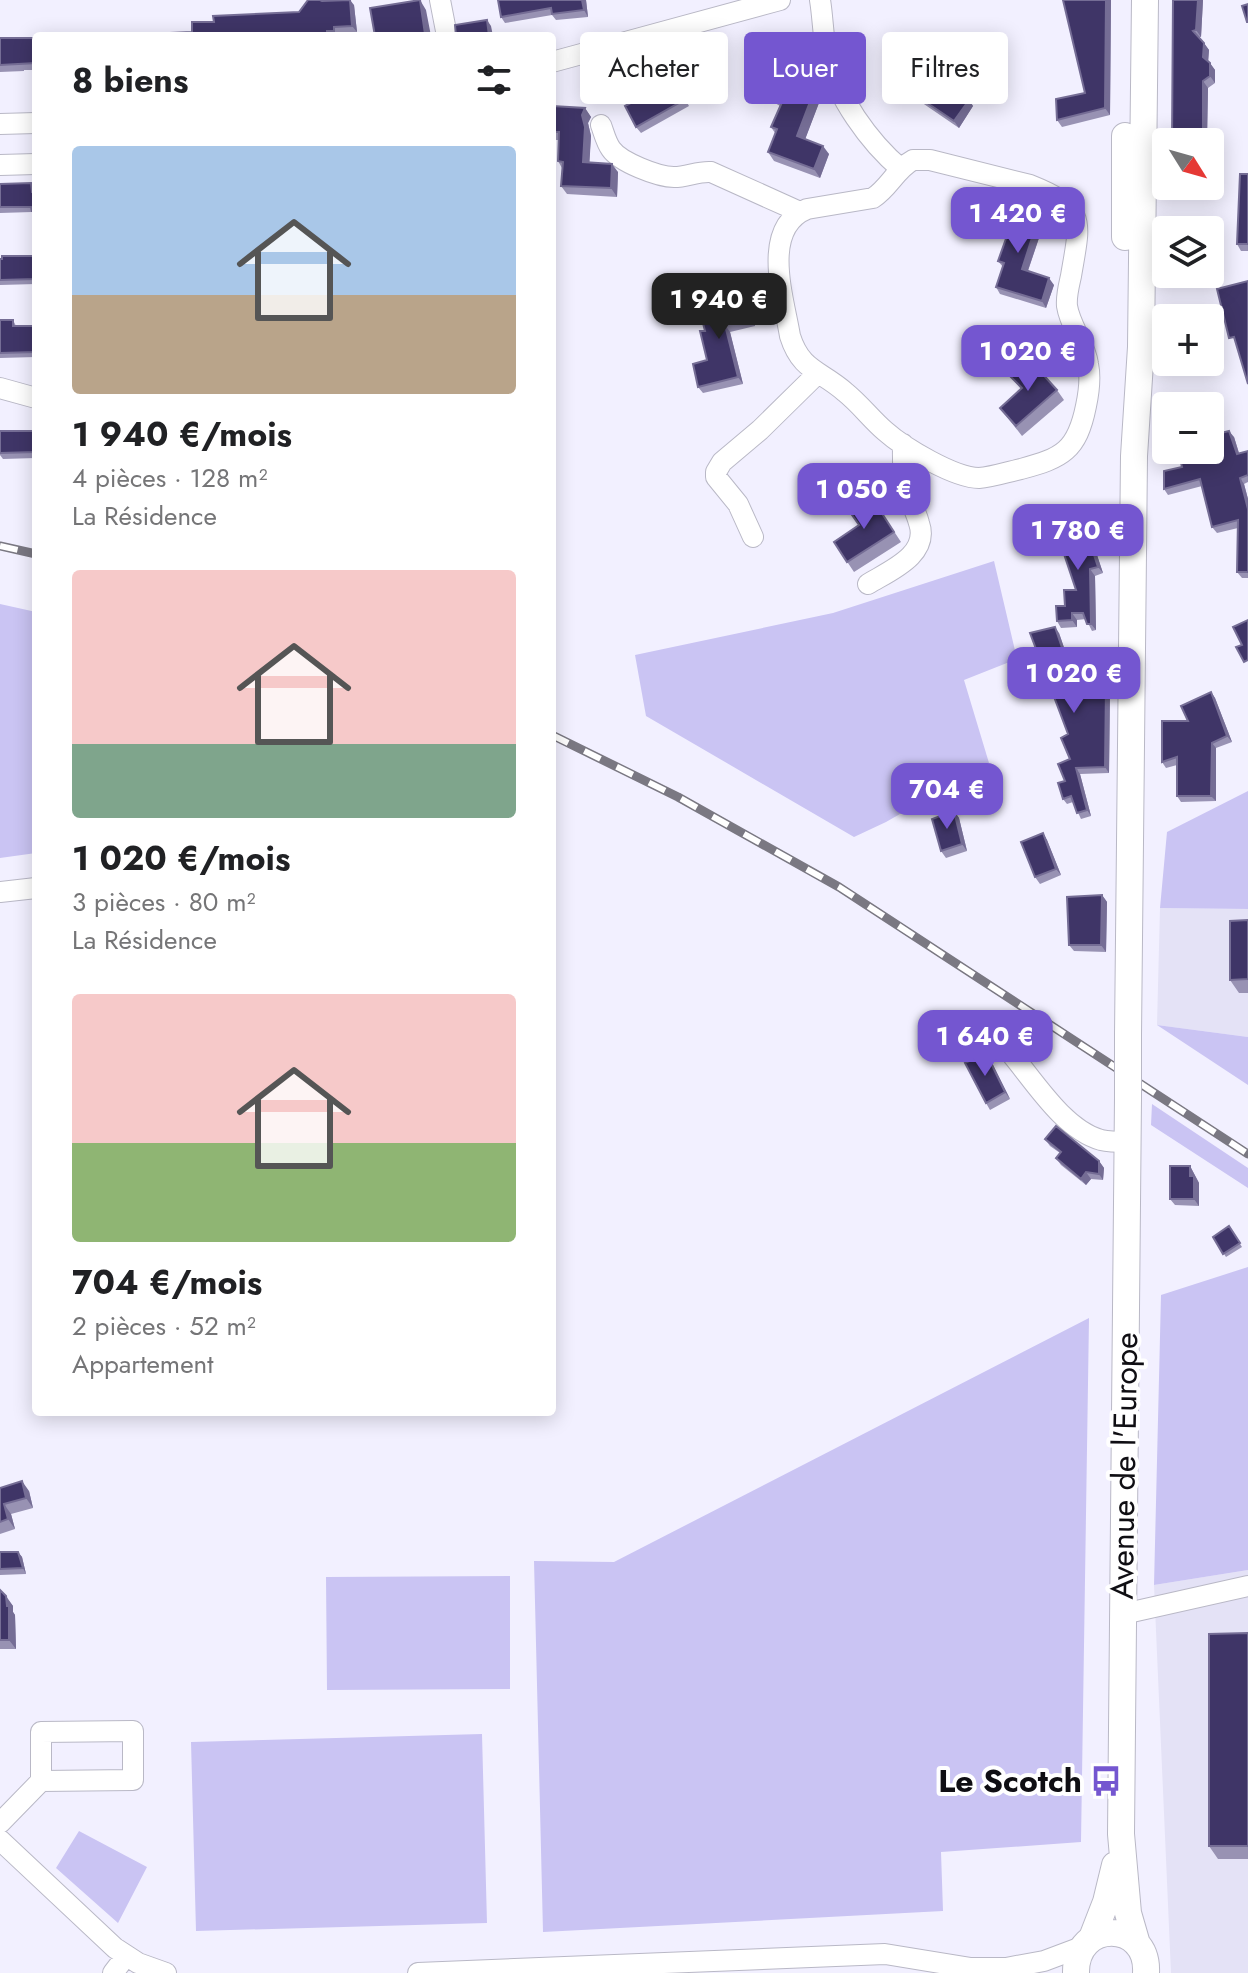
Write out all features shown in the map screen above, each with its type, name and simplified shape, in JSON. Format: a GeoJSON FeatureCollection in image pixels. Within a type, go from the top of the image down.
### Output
{"type":"FeatureCollection","features":[{"type":"Feature","properties":{"kind":"main road"},"geometry":{"type":"LineString","coordinates":[[1128,0],[1124,228],[1127,362],[1134,456]]}},
{"type":"Feature","properties":{"kind":"main road"},"geometry":{"type":"LineString","coordinates":[[1134,456],[1141,347],[1145,0]]}},
{"type":"Feature","properties":{"kind":"main road","name":"Avenue de l'Europe"},"geometry":{"type":"LineString","coordinates":[[1134,456],[1121,1834],[1128,1913],[1137,1944],[1153,1972]]}},
{"type":"Feature","properties":{"kind":"main road","name":"Avenue de l'Europe"},"geometry":{"type":"LineString","coordinates":[[1076,1973],[1078,1957],[1106,1902],[1121,1834]]}},
{"type":"Feature","properties":{"kind":"main road"},"geometry":{"type":"LineString","coordinates":[[1088,1942],[1105,1933],[1114,1933],[1126,1936],[1137,1944]]}},
{"type":"Feature","properties":{"kind":"street"},"geometry":{"type":"LineString","coordinates":[[440,0],[446,32]]}},
{"type":"Feature","properties":{"kind":"street"},"geometry":{"type":"LineString","coordinates":[[556,61],[780,0]]}},
{"type":"Feature","properties":{"kind":"street"},"geometry":{"type":"LineString","coordinates":[[820,0],[826,52],[837,85],[863,128],[879,149],[901,169]]}},
{"type":"Feature","properties":{"kind":"street"},"geometry":{"type":"LineString","coordinates":[[0,124],[32,123]]}},
{"type":"Feature","properties":{"kind":"street"},"geometry":{"type":"LineString","coordinates":[[601,125],[614,153],[631,163],[672,177],[711,172],[800,212]]}},
{"type":"Feature","properties":{"kind":"street"},"geometry":{"type":"LineString","coordinates":[[913,160],[930,160],[1030,185],[1070,208],[1077,220],[1078,235],[1067,308],[1086,354],[1090,381],[1083,420],[1075,438],[1063,452],[1049,461],[987,477],[970,478],[953,472],[888,434],[847,393],[804,363],[790,336],[778,256],[787,225],[800,212],[873,198],[913,160]]}},
{"type":"Feature","properties":{"kind":"street"},"geometry":{"type":"LineString","coordinates":[[0,165],[32,164]]}},
{"type":"Feature","properties":{"kind":"street"},"geometry":{"type":"LineString","coordinates":[[753,537],[742,511],[719,482],[716,472],[722,462],[818,373]]}},
{"type":"Feature","properties":{"kind":"street"},"geometry":{"type":"LineString","coordinates":[[0,388],[32,397]]}},
{"type":"Feature","properties":{"kind":"street"},"geometry":{"type":"LineString","coordinates":[[868,584],[905,561],[921,542],[920,524],[906,488],[903,444]]}},
{"type":"Feature","properties":{"kind":"street"},"geometry":{"type":"LineString","coordinates":[[0,892],[32,888]]}},
{"type":"Feature","properties":{"kind":"street"},"geometry":{"type":"LineString","coordinates":[[1013,1056],[1056,1108],[1078,1129],[1099,1140],[1127,1142]]}},
{"type":"Feature","properties":{"kind":"street"},"geometry":{"type":"LineString","coordinates":[[1123,1614],[1248,1586]]}},
{"type":"Feature","properties":{"kind":"street"},"geometry":{"type":"LineString","coordinates":[[0,1823],[41,1781],[41,1732],[133,1731],[133,1780],[41,1781]]}},
{"type":"Feature","properties":{"kind":"street"},"geometry":{"type":"LineString","coordinates":[[0,1840],[102,1937],[120,1965],[166,1973]]}},
{"type":"Feature","properties":{"kind":"street"},"geometry":{"type":"LineString","coordinates":[[418,1973],[607,1969],[885,1954],[971,1968],[1006,1968],[1044,1961],[1088,1942]]}},
{"type":"Feature","properties":{"kind":"street"},"geometry":{"type":"LineString","coordinates":[[1006,1968],[1030,1973]]}},
{"type":"Feature","properties":{"kind":"shaded area"},"geometry":{"type":"Polygon","coordinates":[[[994,561],[1017,659],[964,680],[989,763],[854,837],[646,716],[635,655],[833,613],[994,561]]]}},
{"type":"Feature","properties":{"kind":"shaded area"},"geometry":{"type":"Polygon","coordinates":[[[0,604],[32,611],[32,854],[0,858],[0,604]]]}},
{"type":"Feature","properties":{"kind":"shaded area"},"geometry":{"type":"Polygon","coordinates":[[[1248,791],[1248,909],[1160,908],[1167,832],[1248,791]]]}},
{"type":"Feature","properties":{"kind":"shaded area"},"geometry":{"type":"Polygon","coordinates":[[[1160,908],[1248,909],[1248,1037],[1157,1025],[1160,908]]]}},
{"type":"Feature","properties":{"kind":"shaded area"},"geometry":{"type":"Polygon","coordinates":[[[1157,1025],[1248,1037],[1248,1085],[1157,1025]]]}},
{"type":"Feature","properties":{"kind":"shaded area"},"geometry":{"type":"Polygon","coordinates":[[[1152,1104],[1248,1168],[1248,1188],[1151,1125],[1152,1104]]]}},
{"type":"Feature","properties":{"kind":"shaded area"},"geometry":{"type":"Polygon","coordinates":[[[1248,1267],[1248,1570],[1154,1585],[1161,1295],[1248,1267]]]}},
{"type":"Feature","properties":{"kind":"shaded area"},"geometry":{"type":"Polygon","coordinates":[[[1089,1318],[1081,1842],[941,1852],[943,1911],[543,1932],[534,1561],[614,1562],[1089,1318]]]}},
{"type":"Feature","properties":{"kind":"shaded area"},"geometry":{"type":"Polygon","coordinates":[[[1248,1570],[1248,1973],[1171,1973],[1154,1585],[1248,1570]]]}},
{"type":"Feature","properties":{"kind":"shaded area"},"geometry":{"type":"Polygon","coordinates":[[[510,1576],[510,1689],[327,1690],[326,1577],[510,1576]]]}},
{"type":"Feature","properties":{"kind":"shaded area"},"geometry":{"type":"Polygon","coordinates":[[[482,1734],[487,1923],[196,1931],[191,1742],[482,1734]]]}},
{"type":"Feature","properties":{"kind":"shaded area"},"geometry":{"type":"Polygon","coordinates":[[[79,1831],[147,1867],[118,1923],[56,1868],[79,1831]]]}},
{"type":"Feature","properties":{"kind":"building"},"geometry":{"type":"Polygon","coordinates":[[[308,0],[350,0],[352,26],[334,27],[334,31],[327,32],[192,32],[192,22],[214,22],[213,16],[299,12],[308,0]]]}},
{"type":"Feature","properties":{"kind":"building"},"geometry":{"type":"Polygon","coordinates":[[[420,0],[425,32],[374,32],[370,8],[420,0]]]}},
{"type":"Feature","properties":{"kind":"building"},"geometry":{"type":"Polygon","coordinates":[[[498,0],[582,0],[584,10],[552,14],[551,8],[501,17],[498,0]]]}},
{"type":"Feature","properties":{"kind":"building"},"geometry":{"type":"Polygon","coordinates":[[[1063,0],[1106,0],[1105,108],[1057,120],[1056,99],[1085,93],[1063,0]]]}},
{"type":"Feature","properties":{"kind":"building"},"geometry":{"type":"Polygon","coordinates":[[[1173,0],[1198,0],[1196,30],[1193,31],[1204,43],[1203,57],[1210,63],[1210,76],[1203,81],[1203,128],[1172,128],[1173,0]]]}},
{"type":"Feature","properties":{"kind":"building"},"geometry":{"type":"Polygon","coordinates":[[[1248,4],[1248,22],[1247,22],[1242,6],[1248,4]]]}},
{"type":"Feature","properties":{"kind":"building"},"geometry":{"type":"Polygon","coordinates":[[[487,20],[488,32],[456,32],[455,25],[487,20]]]}},
{"type":"Feature","properties":{"kind":"building"},"geometry":{"type":"Polygon","coordinates":[[[0,38],[32,38],[32,63],[0,65],[0,38]]]}},
{"type":"Feature","properties":{"kind":"building"},"geometry":{"type":"Polygon","coordinates":[[[629,104],[677,104],[636,127],[625,106],[629,104]]]}},
{"type":"Feature","properties":{"kind":"building"},"geometry":{"type":"Polygon","coordinates":[[[781,104],[809,104],[797,136],[823,146],[814,169],[768,152],[777,129],[771,127],[781,104]]]}},
{"type":"Feature","properties":{"kind":"building"},"geometry":{"type":"Polygon","coordinates":[[[929,104],[966,104],[954,121],[929,104]]]}},
{"type":"Feature","properties":{"kind":"building"},"geometry":{"type":"Polygon","coordinates":[[[556,106],[585,108],[582,115],[585,127],[583,162],[612,164],[611,188],[561,186],[563,162],[558,161],[559,132],[556,132],[556,106]]]}},
{"type":"Feature","properties":{"kind":"building"},"geometry":{"type":"Polygon","coordinates":[[[1240,174],[1248,174],[1248,244],[1237,244],[1240,174]]]}},
{"type":"Feature","properties":{"kind":"building"},"geometry":{"type":"Polygon","coordinates":[[[31,183],[32,211],[31,207],[0,207],[0,184],[31,183]]]}},
{"type":"Feature","properties":{"kind":"building"},"geometry":{"type":"Polygon","coordinates":[[[1000,206],[1038,219],[1022,269],[1049,278],[1042,301],[996,287],[1004,263],[998,261],[1008,233],[993,228],[1000,206]]]}},
{"type":"Feature","properties":{"kind":"building"},"geometry":{"type":"Polygon","coordinates":[[[2,256],[32,256],[32,279],[0,280],[2,256]]]}},
{"type":"Feature","properties":{"kind":"building"},"geometry":{"type":"Polygon","coordinates":[[[1248,281],[1248,384],[1234,337],[1229,338],[1224,304],[1221,304],[1217,289],[1248,281]]]}},
{"type":"Feature","properties":{"kind":"building"},"geometry":{"type":"Polygon","coordinates":[[[745,296],[750,319],[725,325],[738,377],[698,387],[693,364],[707,360],[700,331],[705,331],[699,307],[745,296]]]}},
{"type":"Feature","properties":{"kind":"building"},"geometry":{"type":"Polygon","coordinates":[[[0,320],[13,320],[13,326],[32,326],[32,352],[0,353],[0,320]]]}},
{"type":"Feature","properties":{"kind":"building"},"geometry":{"type":"Polygon","coordinates":[[[1029,359],[1057,390],[1016,426],[1000,408],[1022,388],[1010,376],[1029,359]]]}},
{"type":"Feature","properties":{"kind":"building"},"geometry":{"type":"Polygon","coordinates":[[[0,431],[32,431],[32,452],[0,453],[0,431]]]}},
{"type":"Feature","properties":{"kind":"building"},"geometry":{"type":"Polygon","coordinates":[[[1229,431],[1237,454],[1248,451],[1248,475],[1240,478],[1248,509],[1248,572],[1237,572],[1238,520],[1212,527],[1200,479],[1164,489],[1164,471],[1182,467],[1181,464],[1224,464],[1224,432],[1229,431]]]}},
{"type":"Feature","properties":{"kind":"building"},"geometry":{"type":"Polygon","coordinates":[[[872,498],[894,532],[847,562],[834,542],[859,525],[850,512],[872,498]]]}},
{"type":"Feature","properties":{"kind":"building"},"geometry":{"type":"Polygon","coordinates":[[[1093,525],[1099,540],[1090,543],[1098,567],[1090,569],[1091,624],[1087,624],[1083,613],[1072,613],[1072,620],[1057,621],[1056,606],[1065,606],[1064,590],[1076,590],[1058,536],[1093,525]]]}},
{"type":"Feature","properties":{"kind":"building"},"geometry":{"type":"Polygon","coordinates":[[[1248,620],[1248,660],[1244,662],[1236,647],[1242,645],[1233,627],[1248,620]]]}},
{"type":"Feature","properties":{"kind":"building"},"geometry":{"type":"Polygon","coordinates":[[[1055,627],[1075,686],[1106,686],[1105,767],[1076,768],[1087,810],[1077,813],[1071,796],[1063,799],[1058,783],[1065,781],[1058,764],[1070,759],[1061,738],[1068,734],[1030,633],[1055,627]]]}},
{"type":"Feature","properties":{"kind":"building"},"geometry":{"type":"Polygon","coordinates":[[[1211,692],[1227,736],[1212,743],[1211,796],[1177,796],[1177,757],[1162,762],[1162,721],[1188,721],[1181,706],[1211,692]]]}},
{"type":"Feature","properties":{"kind":"building"},"geometry":{"type":"Polygon","coordinates":[[[954,811],[962,844],[941,851],[932,819],[954,811]]]}},
{"type":"Feature","properties":{"kind":"building"},"geometry":{"type":"Polygon","coordinates":[[[1043,833],[1056,869],[1035,877],[1021,842],[1043,833]]]}},
{"type":"Feature","properties":{"kind":"building"},"geometry":{"type":"Polygon","coordinates":[[[1102,895],[1101,945],[1069,945],[1067,897],[1102,895]]]}},
{"type":"Feature","properties":{"kind":"building"},"geometry":{"type":"Polygon","coordinates":[[[1248,920],[1248,979],[1230,980],[1230,921],[1248,920]]]}},
{"type":"Feature","properties":{"kind":"building"},"geometry":{"type":"Polygon","coordinates":[[[986,1053],[1005,1092],[986,1103],[965,1063],[986,1053]]]}},
{"type":"Feature","properties":{"kind":"building"},"geometry":{"type":"Polygon","coordinates":[[[1056,1126],[1099,1161],[1099,1174],[1086,1172],[1081,1179],[1056,1158],[1061,1152],[1045,1139],[1056,1126]]]}},
{"type":"Feature","properties":{"kind":"building"},"geometry":{"type":"Polygon","coordinates":[[[1170,1166],[1190,1166],[1190,1176],[1194,1176],[1194,1199],[1170,1199],[1170,1166]]]}},
{"type":"Feature","properties":{"kind":"building"},"geometry":{"type":"Polygon","coordinates":[[[1229,1226],[1240,1243],[1223,1254],[1213,1237],[1229,1226]]]}},
{"type":"Feature","properties":{"kind":"building"},"geometry":{"type":"Polygon","coordinates":[[[22,1481],[26,1498],[4,1504],[8,1519],[0,1522],[0,1488],[22,1481]]]}},
{"type":"Feature","properties":{"kind":"building"},"geometry":{"type":"Polygon","coordinates":[[[0,1552],[18,1552],[23,1568],[0,1569],[0,1552]]]}},
{"type":"Feature","properties":{"kind":"building"},"geometry":{"type":"Polygon","coordinates":[[[0,1590],[9,1606],[9,1640],[0,1640],[0,1590]]]}},
{"type":"Feature","properties":{"kind":"building"},"geometry":{"type":"Polygon","coordinates":[[[1248,1633],[1248,1846],[1209,1846],[1209,1634],[1248,1633]]]}},
{"type":"Feature","properties":{"kind":"railway"},"geometry":{"type":"LineString","coordinates":[[0,546],[32,553]]}},
{"type":"Feature","properties":{"kind":"railway"},"geometry":{"type":"LineString","coordinates":[[556,737],[678,797],[839,887],[1248,1154]]}},
{"type":"Feature","properties":{"kind":"place","name":"Le Scotch"},"geometry":{"type":"Point","coordinates":[1106,1781]}}]}
